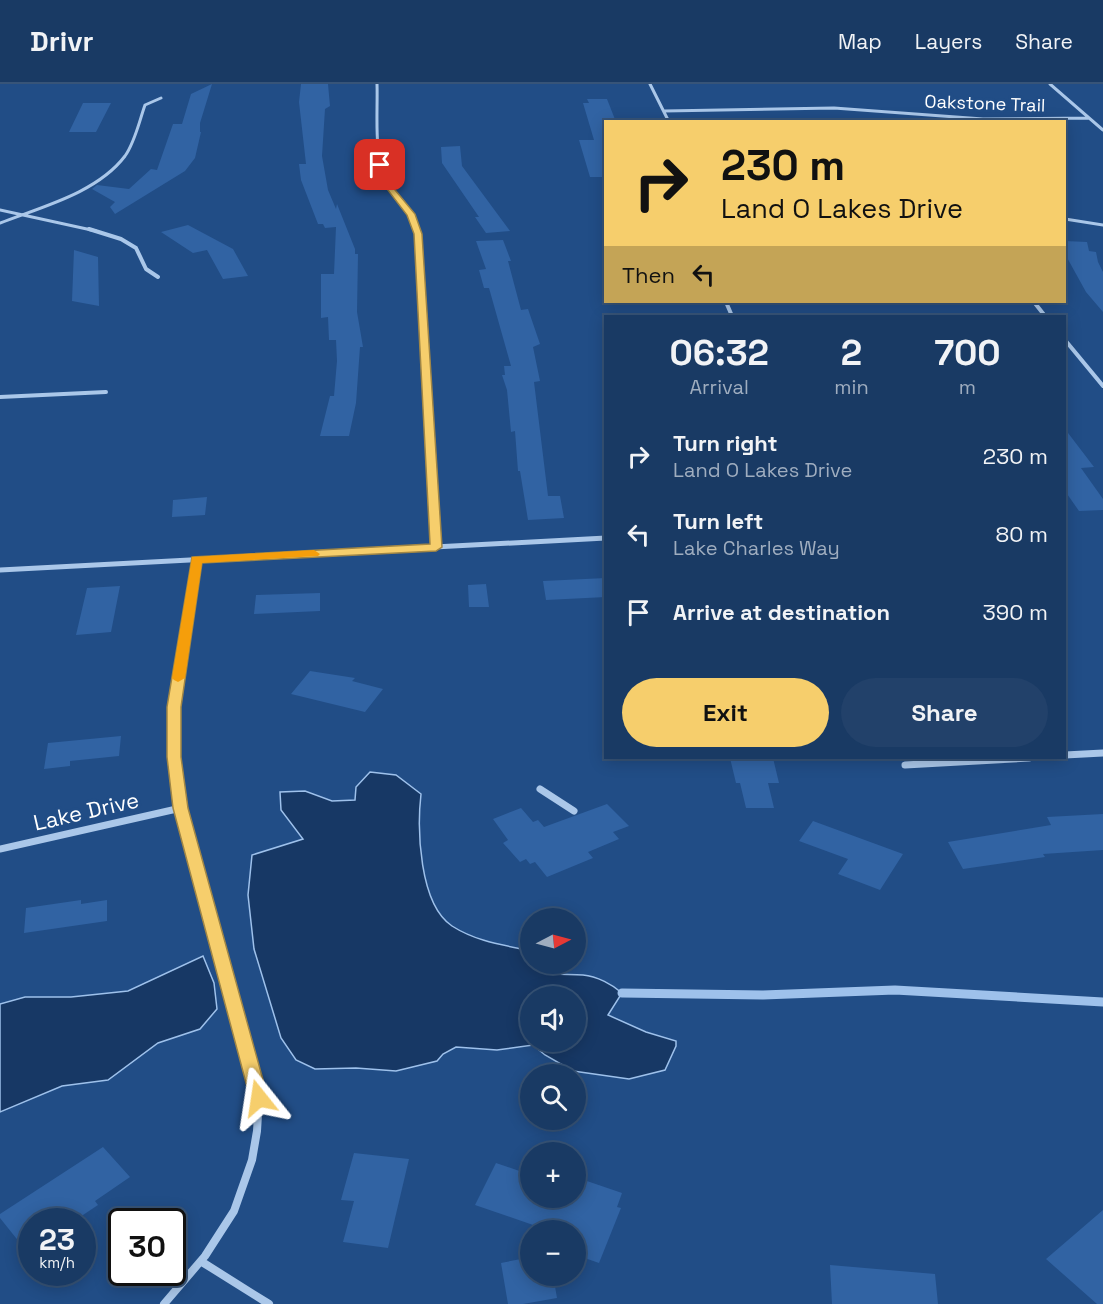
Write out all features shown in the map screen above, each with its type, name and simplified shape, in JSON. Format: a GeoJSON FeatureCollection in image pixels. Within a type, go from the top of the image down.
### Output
{"type":"FeatureCollection","features":[{"type":"Feature","properties":{"kind":"street"},"geometry":{"type":"LineString","coordinates":[[377,84],[380,166],[388,185],[411,214],[418,234],[436,547]]}},
{"type":"Feature","properties":{"kind":"street"},"geometry":{"type":"LineString","coordinates":[[650,84],[668,120]]}},
{"type":"Feature","properties":{"kind":"street"},"geometry":{"type":"LineString","coordinates":[[1050,84],[1103,130]]}},
{"type":"Feature","properties":{"kind":"street"},"geometry":{"type":"LineString","coordinates":[[0,223],[82,188],[114,168],[129,150],[145,105],[161,98]]}},
{"type":"Feature","properties":{"kind":"street","name":"Oakstone Trail"},"geometry":{"type":"LineString","coordinates":[[664,111],[834,108],[983,119],[1089,118]]}},
{"type":"Feature","properties":{"kind":"street"},"geometry":{"type":"LineString","coordinates":[[0,210],[121,239],[136,248],[146,269],[158,277]]}},
{"type":"Feature","properties":{"kind":"street"},"geometry":{"type":"LineString","coordinates":[[1066,219],[1103,225]]}},
{"type":"Feature","properties":{"kind":"street"},"geometry":{"type":"LineString","coordinates":[[1035,303],[1044,315]]}},
{"type":"Feature","properties":{"kind":"street"},"geometry":{"type":"LineString","coordinates":[[1066,341],[1103,386]]}},
{"type":"Feature","properties":{"kind":"street"},"geometry":{"type":"LineString","coordinates":[[0,396],[106,392]]}},
{"type":"Feature","properties":{"kind":"street"},"geometry":{"type":"LineString","coordinates":[[0,570],[604,538]]}},
{"type":"Feature","properties":{"kind":"street"},"geometry":{"type":"LineString","coordinates":[[164,1304],[202,1262],[230,1219],[249,1177],[258,1136],[259,1098],[181,808],[174,757],[174,707],[197,560]]}},
{"type":"Feature","properties":{"kind":"street"},"geometry":{"type":"LineString","coordinates":[[1066,755],[1103,753]]}},
{"type":"Feature","properties":{"kind":"street"},"geometry":{"type":"LineString","coordinates":[[905,765],[1011,759]]}},
{"type":"Feature","properties":{"kind":"street"},"geometry":{"type":"LineString","coordinates":[[540,789],[574,811]]}},
{"type":"Feature","properties":{"kind":"street","name":"Lake Drive"},"geometry":{"type":"LineString","coordinates":[[0,849],[181,808]]}},
{"type":"Feature","properties":{"kind":"street"},"geometry":{"type":"LineString","coordinates":[[202,1262],[269,1304]]}},
{"type":"Feature","properties":{"kind":"water"},"geometry":{"type":"Polygon","coordinates":[[[370,772],[396,775],[421,794],[420,845],[423,865],[433,901],[441,915],[452,926],[469,935],[520,949],[520,974],[583,975],[599,979],[614,987],[622,993],[608,1015],[646,1032],[676,1041],[665,1070],[629,1079],[586,1073],[586,1064],[561,1064],[541,1052],[586,1052],[586,986],[520,986],[520,1047],[497,1050],[456,1047],[443,1054],[437,1061],[396,1071],[356,1068],[315,1069],[296,1060],[281,1038],[254,949],[248,895],[252,855],[303,839],[281,810],[280,792],[305,791],[332,801],[355,800],[356,787],[370,772]]]}},
{"type":"Feature","properties":{"kind":"water"},"geometry":{"type":"Polygon","coordinates":[[[203,956],[214,983],[217,1009],[200,1029],[158,1043],[108,1080],[62,1086],[0,1112],[0,1004],[25,997],[71,997],[128,991],[203,956]]]}},
{"type":"Feature","properties":{"kind":"building"},"geometry":{"type":"Polygon","coordinates":[[[212,84],[200,123],[201,132],[195,158],[185,171],[115,214],[110,207],[115,202],[92,189],[97,185],[129,189],[151,169],[157,170],[173,124],[182,124],[191,94],[212,84]]]}},
{"type":"Feature","properties":{"kind":"building"},"geometry":{"type":"Polygon","coordinates":[[[301,84],[328,84],[330,106],[325,109],[322,156],[328,190],[336,209],[337,204],[355,254],[358,254],[357,312],[363,347],[360,347],[356,403],[349,436],[320,436],[330,396],[334,396],[337,361],[336,340],[329,340],[328,317],[321,318],[321,274],[334,274],[336,227],[325,228],[323,224],[318,224],[301,180],[299,164],[306,164],[299,102],[301,84]]]}},
{"type":"Feature","properties":{"kind":"building"},"geometry":{"type":"Polygon","coordinates":[[[587,99],[607,99],[615,120],[604,120],[604,177],[590,177],[579,140],[594,140],[583,103],[589,103],[587,99]]]}},
{"type":"Feature","properties":{"kind":"building"},"geometry":{"type":"Polygon","coordinates":[[[83,103],[111,103],[96,132],[69,132],[83,103]]]}},
{"type":"Feature","properties":{"kind":"building"},"geometry":{"type":"Polygon","coordinates":[[[460,146],[462,166],[510,231],[486,233],[475,217],[479,217],[442,163],[441,147],[460,146]]]}},
{"type":"Feature","properties":{"kind":"building"},"geometry":{"type":"Polygon","coordinates":[[[188,225],[233,249],[248,276],[223,279],[207,250],[193,253],[161,232],[188,225]]]}},
{"type":"Feature","properties":{"kind":"building"},"geometry":{"type":"Polygon","coordinates":[[[503,240],[511,261],[508,261],[521,310],[528,309],[540,344],[533,347],[540,381],[534,382],[548,496],[560,496],[564,518],[528,520],[520,471],[518,471],[515,431],[511,432],[507,390],[502,375],[505,375],[504,366],[511,366],[489,288],[484,288],[479,270],[486,269],[476,241],[503,240]]]}},
{"type":"Feature","properties":{"kind":"building"},"geometry":{"type":"Polygon","coordinates":[[[1066,241],[1087,242],[1089,251],[1096,252],[1103,272],[1103,312],[1086,292],[1066,256],[1066,241]]]}},
{"type":"Feature","properties":{"kind":"building"},"geometry":{"type":"Polygon","coordinates":[[[74,250],[98,257],[99,306],[72,301],[74,250]]]}},
{"type":"Feature","properties":{"kind":"building"},"geometry":{"type":"Polygon","coordinates":[[[1066,430],[1094,467],[1081,468],[1103,499],[1103,510],[1079,511],[1066,492],[1066,430]]]}},
{"type":"Feature","properties":{"kind":"building"},"geometry":{"type":"Polygon","coordinates":[[[207,497],[205,515],[172,517],[173,500],[207,497]]]}},
{"type":"Feature","properties":{"kind":"building"},"geometry":{"type":"Polygon","coordinates":[[[604,578],[604,597],[546,600],[543,581],[604,578]]]}},
{"type":"Feature","properties":{"kind":"building"},"geometry":{"type":"Polygon","coordinates":[[[486,584],[489,607],[469,607],[468,585],[486,584]]]}},
{"type":"Feature","properties":{"kind":"building"},"geometry":{"type":"Polygon","coordinates":[[[120,586],[111,632],[76,635],[87,588],[120,586]]]}},
{"type":"Feature","properties":{"kind":"building"},"geometry":{"type":"Polygon","coordinates":[[[320,593],[320,611],[254,614],[256,595],[320,593]]]}},
{"type":"Feature","properties":{"kind":"building"},"geometry":{"type":"Polygon","coordinates":[[[310,671],[355,678],[352,681],[383,689],[365,712],[291,694],[310,671]]]}},
{"type":"Feature","properties":{"kind":"building"},"geometry":{"type":"Polygon","coordinates":[[[121,736],[119,756],[70,761],[70,766],[44,769],[48,743],[121,736]]]}},
{"type":"Feature","properties":{"kind":"building"},"geometry":{"type":"Polygon","coordinates":[[[730,759],[773,759],[779,783],[768,783],[774,808],[746,808],[740,783],[736,783],[730,759]]]}},
{"type":"Feature","properties":{"kind":"building"},"geometry":{"type":"Polygon","coordinates":[[[607,804],[629,826],[613,832],[619,839],[588,852],[593,858],[547,877],[535,862],[530,864],[526,859],[520,862],[503,843],[508,840],[493,819],[521,808],[533,822],[538,820],[544,827],[607,804]]]}},
{"type":"Feature","properties":{"kind":"building"},"geometry":{"type":"Polygon","coordinates":[[[1103,814],[1103,850],[1043,854],[1045,857],[963,869],[948,842],[1051,825],[1047,817],[1103,814]]]}},
{"type":"Feature","properties":{"kind":"building"},"geometry":{"type":"Polygon","coordinates":[[[813,821],[903,854],[880,890],[838,874],[848,859],[799,841],[813,821]]]}},
{"type":"Feature","properties":{"kind":"building"},"geometry":{"type":"Polygon","coordinates":[[[81,900],[81,904],[107,900],[107,921],[24,933],[26,908],[81,900]]]}},
{"type":"Feature","properties":{"kind":"building"},"geometry":{"type":"Polygon","coordinates":[[[103,1147],[130,1177],[95,1201],[98,1205],[94,1208],[18,1208],[18,1240],[0,1218],[0,1214],[103,1147]]]}},
{"type":"Feature","properties":{"kind":"building"},"geometry":{"type":"Polygon","coordinates":[[[354,1153],[409,1159],[388,1248],[343,1242],[354,1201],[341,1200],[354,1153]]]}},
{"type":"Feature","properties":{"kind":"building"},"geometry":{"type":"Polygon","coordinates":[[[496,1163],[520,1171],[520,1208],[586,1208],[586,1181],[622,1193],[617,1207],[621,1208],[599,1263],[586,1258],[586,1220],[520,1220],[475,1205],[496,1163]]]}},
{"type":"Feature","properties":{"kind":"building"},"geometry":{"type":"Polygon","coordinates":[[[1103,1210],[1103,1304],[1097,1304],[1046,1259],[1103,1210]]]}},
{"type":"Feature","properties":{"kind":"building"},"geometry":{"type":"Polygon","coordinates":[[[520,1259],[520,1286],[555,1286],[557,1298],[523,1304],[508,1304],[501,1263],[520,1259]]]}},
{"type":"Feature","properties":{"kind":"building"},"geometry":{"type":"Polygon","coordinates":[[[830,1265],[935,1274],[938,1304],[832,1304],[830,1265]]]}},
{"type":"Feature","properties":{"kind":"waterway"},"geometry":{"type":"LineString","coordinates":[[622,993],[763,995],[895,990],[1103,1002]]}},
{"type":"Feature","properties":{"kind":"slow traffic"},"geometry":{"type":"LineString","coordinates":[[178,678],[197,560],[314,554]]}},
{"type":"Feature","properties":{"kind":"route"},"geometry":{"type":"LineString","coordinates":[[259,1098],[181,808],[174,757],[174,707],[197,560],[436,547],[418,234],[411,214],[388,185],[380,165]]}}]}
